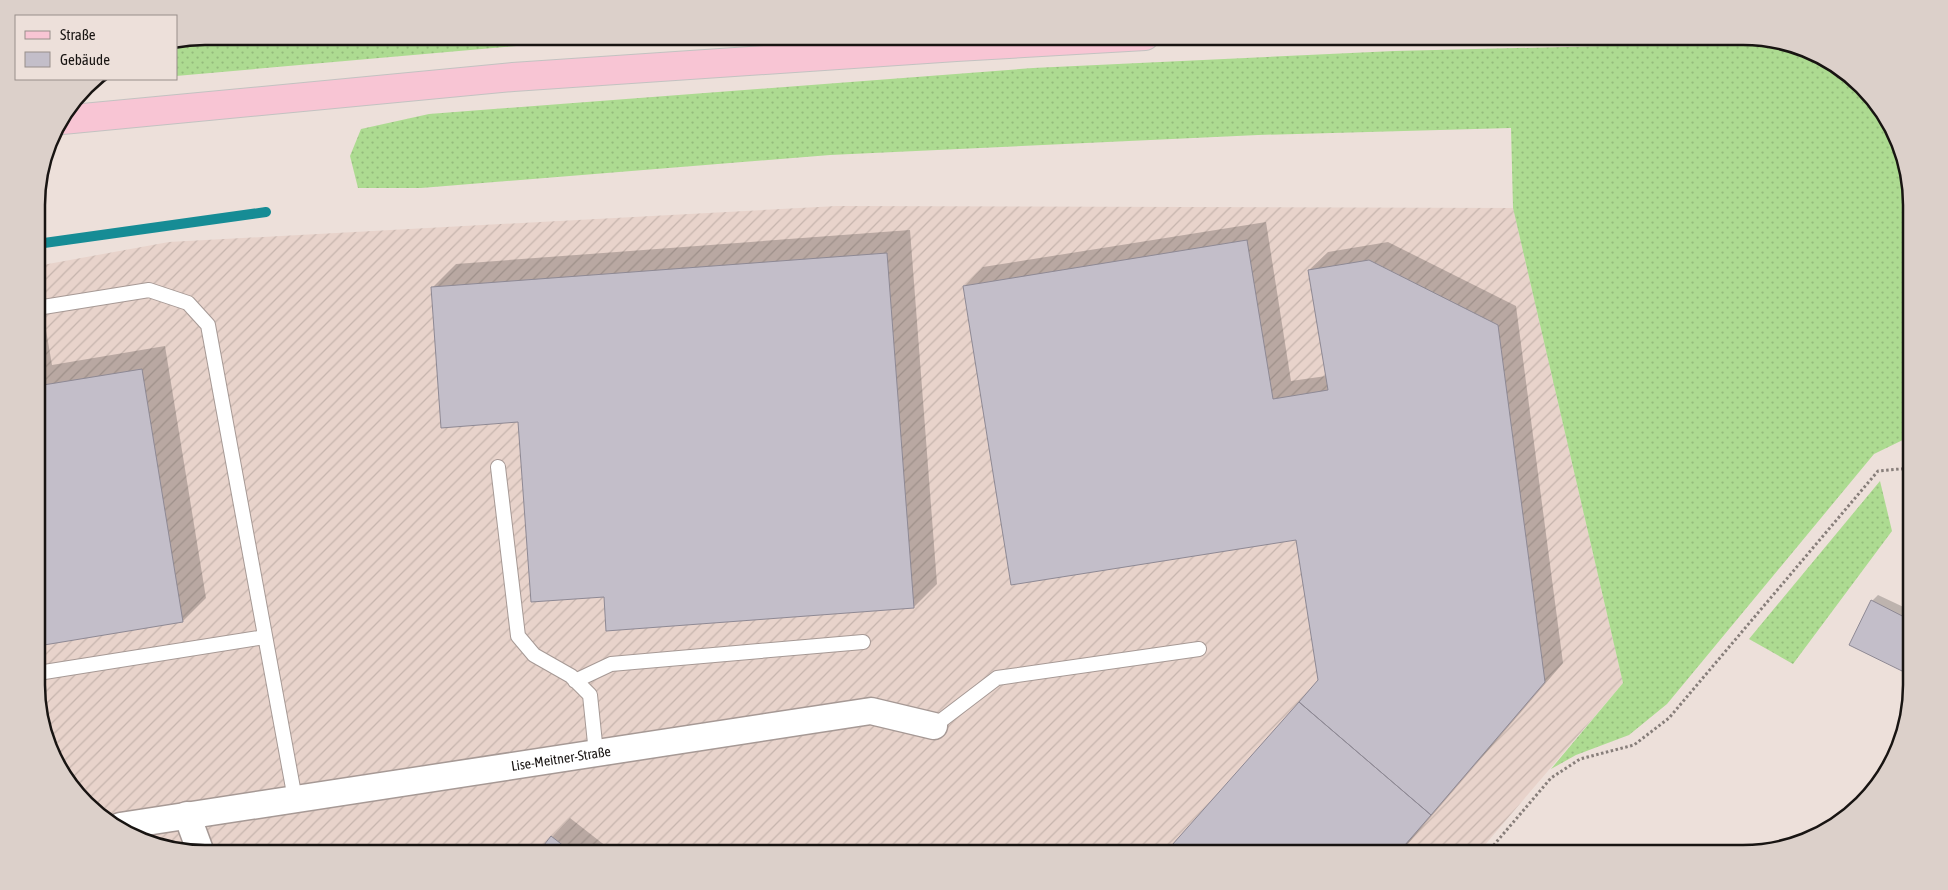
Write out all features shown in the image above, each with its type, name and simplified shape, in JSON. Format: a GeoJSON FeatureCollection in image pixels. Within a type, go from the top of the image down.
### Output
{"type":"FeatureCollection","features":[{"type":"Feature","properties":{"kind":"main road"},"geometry":{"type":"LineString","coordinates":[[70,119],[513,77],[982,45]]}},
{"type":"Feature","properties":{"kind":"street","name":"Lise-Meitner-Straße"},"geometry":{"type":"LineString","coordinates":[[127,825],[871,711],[934,726]]}},
{"type":"Feature","properties":{"kind":"street"},"geometry":{"type":"LineString","coordinates":[[188,815],[198,845]]}},
{"type":"Feature","properties":{"kind":"lane"},"geometry":{"type":"LineString","coordinates":[[45,307],[149,290],[188,303],[208,325],[295,799]]}},
{"type":"Feature","properties":{"kind":"lane"},"geometry":{"type":"LineString","coordinates":[[498,467],[518,636],[534,656],[576,681],[590,695],[596,753]]}},
{"type":"Feature","properties":{"kind":"lane"},"geometry":{"type":"LineString","coordinates":[[45,672],[265,637]]}},
{"type":"Feature","properties":{"kind":"lane"},"geometry":{"type":"LineString","coordinates":[[576,681],[611,664],[863,642]]}},
{"type":"Feature","properties":{"kind":"lane"},"geometry":{"type":"LineString","coordinates":[[934,726],[997,678],[1199,650]]}},
{"type":"Feature","properties":{"kind":"path"},"geometry":{"type":"LineString","coordinates":[[1495,845],[1551,778],[1580,759],[1634,745],[1669,718],[1878,471],[1903,469]]}},
{"type":"Feature","properties":{"kind":"shaded area"},"geometry":{"type":"Polygon","coordinates":[[[837,206],[1513,208],[1623,683],[1485,845],[195,845],[164,840],[125,824],[92,798],[66,765],[50,726],[46,706],[45,685],[45,265],[169,242],[837,206]]]}},
{"type":"Feature","properties":{"kind":"green space"},"geometry":{"type":"Polygon","coordinates":[[[195,45],[527,45],[178,76],[178,47],[195,45]]]}},
{"type":"Feature","properties":{"kind":"green space"},"geometry":{"type":"Polygon","coordinates":[[[1645,45],[1753,45],[1784,50],[1823,66],[1856,92],[1882,125],[1898,164],[1902,184],[1903,205],[1903,440],[1874,454],[1667,704],[1629,735],[1576,755],[1551,769],[1623,683],[1513,208],[1511,128],[1258,135],[830,155],[421,188],[358,188],[350,156],[361,129],[429,114],[1033,68],[1394,51],[1645,45]]]}},
{"type":"Feature","properties":{"kind":"green space"},"geometry":{"type":"Polygon","coordinates":[[[1880,481],[1892,531],[1793,664],[1749,639],[1880,481]]]}},
{"type":"Feature","properties":{"kind":"building"},"geometry":{"type":"Polygon","coordinates":[[[1247,240],[1273,399],[1328,390],[1308,270],[1369,260],[1498,325],[1545,682],[1431,815],[1299,702],[1318,680],[1296,540],[1011,585],[963,286],[1247,240]]]}},
{"type":"Feature","properties":{"kind":"building"},"geometry":{"type":"Polygon","coordinates":[[[887,253],[914,608],[606,631],[604,597],[531,602],[518,422],[441,428],[431,287],[887,253]]]}},
{"type":"Feature","properties":{"kind":"building"},"geometry":{"type":"Polygon","coordinates":[[[142,369],[183,622],[45,645],[45,385],[142,369]]]}},
{"type":"Feature","properties":{"kind":"building"},"geometry":{"type":"Polygon","coordinates":[[[1871,600],[1903,616],[1902,671],[1849,645],[1871,600]]]}},
{"type":"Feature","properties":{"kind":"building"},"geometry":{"type":"Polygon","coordinates":[[[1299,702],[1431,815],[1405,845],[1172,845],[1299,702]]]}},
{"type":"Feature","properties":{"kind":"building"},"geometry":{"type":"Polygon","coordinates":[[[551,836],[562,845],[544,845],[551,836]]]}},
{"type":"Feature","properties":{"kind":"waterway"},"geometry":{"type":"LineString","coordinates":[[45,243],[266,212]]}}]}
